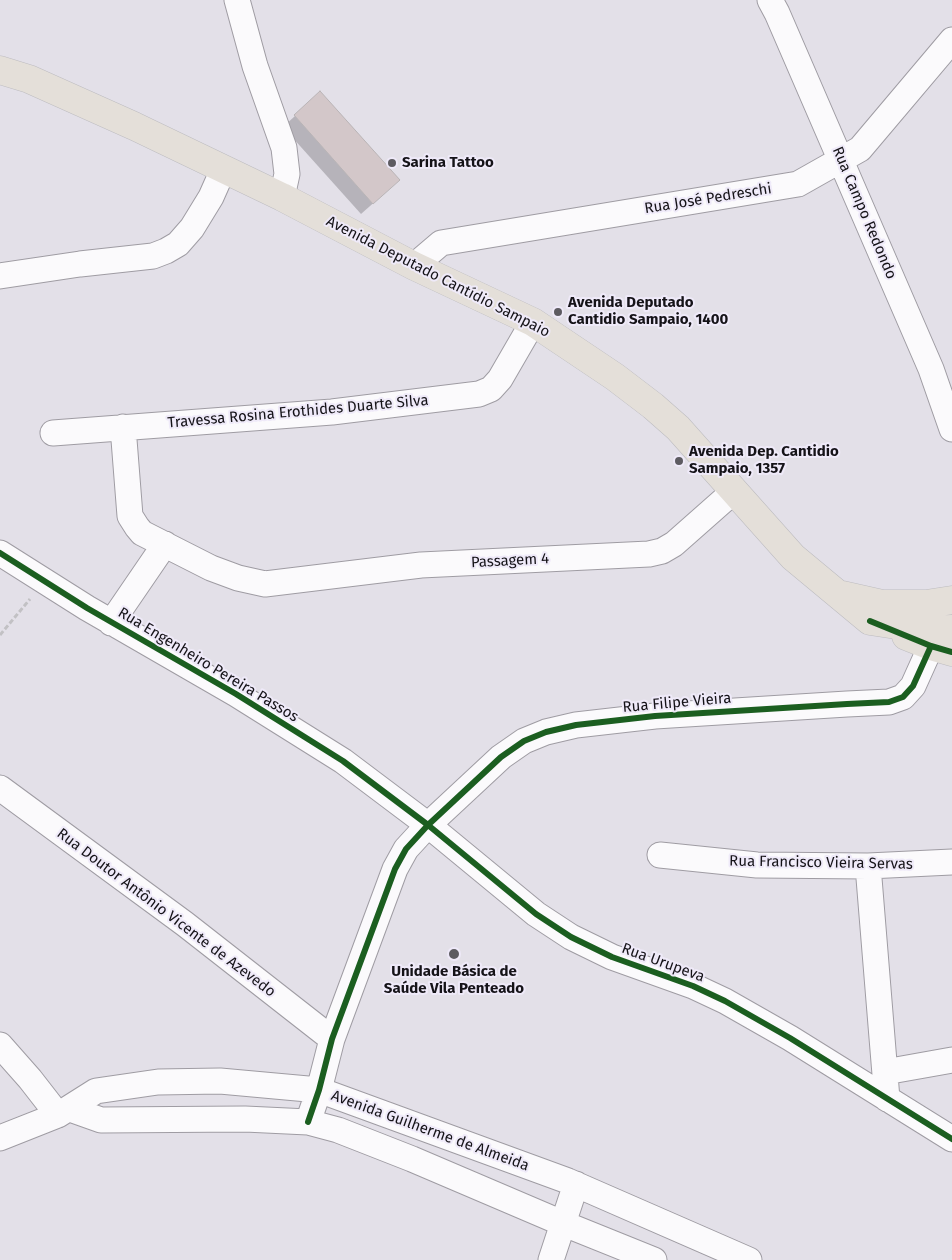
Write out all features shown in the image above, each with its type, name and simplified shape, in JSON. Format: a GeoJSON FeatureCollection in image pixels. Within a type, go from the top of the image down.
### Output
{"type":"FeatureCollection","features":[{"type":"Feature","properties":{"kind":"main road","name":"Avenida Deputado Cantídio Sampaio"},"geometry":{"type":"LineString","coordinates":[[0,70],[37,82],[134,126],[282,197],[414,266],[533,322],[600,367],[653,406],[678,428],[793,557],[870,621],[929,630],[952,629]]}},
{"type":"Feature","properties":{"kind":"main road","name":"Avenida Deputado Cantídio Sampaio"},"geometry":{"type":"LineString","coordinates":[[836,594],[882,604],[926,604],[952,600]]}},
{"type":"Feature","properties":{"kind":"main road"},"geometry":{"type":"LineString","coordinates":[[870,621],[942,649]]}},
{"type":"Feature","properties":{"kind":"street"},"geometry":{"type":"LineString","coordinates":[[237,0],[255,66],[284,148],[287,174],[282,197]]}},
{"type":"Feature","properties":{"kind":"street","name":"Rua Campo Redondo"},"geometry":{"type":"LineString","coordinates":[[770,0],[931,368],[952,428]]}},
{"type":"Feature","properties":{"kind":"street","name":"Rua José Pedreschi"},"geometry":{"type":"LineString","coordinates":[[414,266],[442,244],[798,184],[860,148],[952,40]]}},
{"type":"Feature","properties":{"kind":"street"},"geometry":{"type":"LineString","coordinates":[[0,276],[80,264],[153,256],[166,252],[178,244],[192,228],[211,197],[223,170]]}},
{"type":"Feature","properties":{"kind":"street","name":"Travessa Rosina Erothides Duarte Silva"},"geometry":{"type":"LineString","coordinates":[[53,433],[332,412],[479,394],[491,389],[500,379],[533,322]]}},
{"type":"Feature","properties":{"kind":"street","name":"Passagem 4"},"geometry":{"type":"LineString","coordinates":[[123,427],[130,516],[142,533],[211,568],[238,578],[265,584],[421,565],[649,554],[662,551],[674,544],[734,491]]}},
{"type":"Feature","properties":{"kind":"street"},"geometry":{"type":"LineString","coordinates":[[111,623],[165,544]]}},
{"type":"Feature","properties":{"kind":"street","name":"Rua Engenheiro Pereira Passos"},"geometry":{"type":"LineString","coordinates":[[0,553],[111,623],[236,694],[343,761],[428,825]]}},
{"type":"Feature","properties":{"kind":"street","name":"Rua Filipe Vieira"},"geometry":{"type":"LineString","coordinates":[[428,825],[501,757],[524,740],[546,732],[576,725],[656,716],[889,702],[903,697],[942,649]]}},
{"type":"Feature","properties":{"kind":"street","name":"Rua Doutor Antônio Vicente de Azevedo"},"geometry":{"type":"LineString","coordinates":[[0,788],[185,924],[332,1039]]}},
{"type":"Feature","properties":{"kind":"street"},"geometry":{"type":"LineString","coordinates":[[308,1122],[319,1090],[332,1039],[395,868],[406,849],[428,825]]}},
{"type":"Feature","properties":{"kind":"street","name":"Rua Urupeva"},"geometry":{"type":"LineString","coordinates":[[428,825],[536,914],[571,937],[612,957],[692,986],[725,1001],[790,1038],[952,1139]]}},
{"type":"Feature","properties":{"kind":"street","name":"Rua Francisco Vieira Servas"},"geometry":{"type":"LineString","coordinates":[[660,855],[757,864],[868,866],[952,862]]}},
{"type":"Feature","properties":{"kind":"street"},"geometry":{"type":"LineString","coordinates":[[868,866],[887,1099]]}},
{"type":"Feature","properties":{"kind":"street"},"geometry":{"type":"LineString","coordinates":[[0,1045],[30,1079],[64,1112]]}},
{"type":"Feature","properties":{"kind":"street"},"geometry":{"type":"LineString","coordinates":[[885,1072],[952,1060]]}},
{"type":"Feature","properties":{"kind":"street","name":"Avenida Guilherme de Almeida"},"geometry":{"type":"LineString","coordinates":[[0,1138],[64,1112],[96,1091],[158,1082],[220,1081],[319,1090],[576,1184],[749,1260]]}},
{"type":"Feature","properties":{"kind":"street","name":"Avenida Guilherme de Almeida"},"geometry":{"type":"LineString","coordinates":[[64,1112],[100,1120],[245,1119],[308,1122],[338,1130],[412,1159],[654,1260]]}},
{"type":"Feature","properties":{"kind":"street"},"geometry":{"type":"LineString","coordinates":[[550,1260],[576,1184]]}},
{"type":"Feature","properties":{"kind":"path"},"geometry":{"type":"LineString","coordinates":[[0,635],[43,581]]}},
{"type":"Feature","properties":{"kind":"building"},"geometry":{"type":"Polygon","coordinates":[[[320,91],[400,180],[373,204],[294,115],[320,91]]]}},
{"type":"Feature","properties":{"kind":"cycle path"},"geometry":{"type":"LineString","coordinates":[[0,553],[87,608],[236,694],[343,761],[428,825],[536,914],[571,937],[612,957],[693,986],[725,1001],[790,1038],[952,1139]]}},
{"type":"Feature","properties":{"kind":"cycle path"},"geometry":{"type":"LineString","coordinates":[[870,621],[931,646],[952,652]]}},
{"type":"Feature","properties":{"kind":"cycle path"},"geometry":{"type":"LineString","coordinates":[[308,1122],[319,1090],[332,1039],[395,869],[406,849],[428,825],[501,757],[524,741],[546,732],[576,725],[655,716],[889,702],[903,697],[913,686],[931,646]]}},
{"type":"Feature","properties":{"kind":"place","name":"Sarina Tattoo"},"geometry":{"type":"Point","coordinates":[392,163]}},
{"type":"Feature","properties":{"kind":"place","name":"Avenida Deputado Cantidio Sampaio, 1400"},"geometry":{"type":"Point","coordinates":[558,312]}},
{"type":"Feature","properties":{"kind":"place","name":"Avenida Dep. Cantidio Sampaio, 1357"},"geometry":{"type":"Point","coordinates":[679,461]}},
{"type":"Feature","properties":{"kind":"place","name":"Unidade Básica de Saúde Vila Penteado"},"geometry":{"type":"Point","coordinates":[454,954]}}]}
